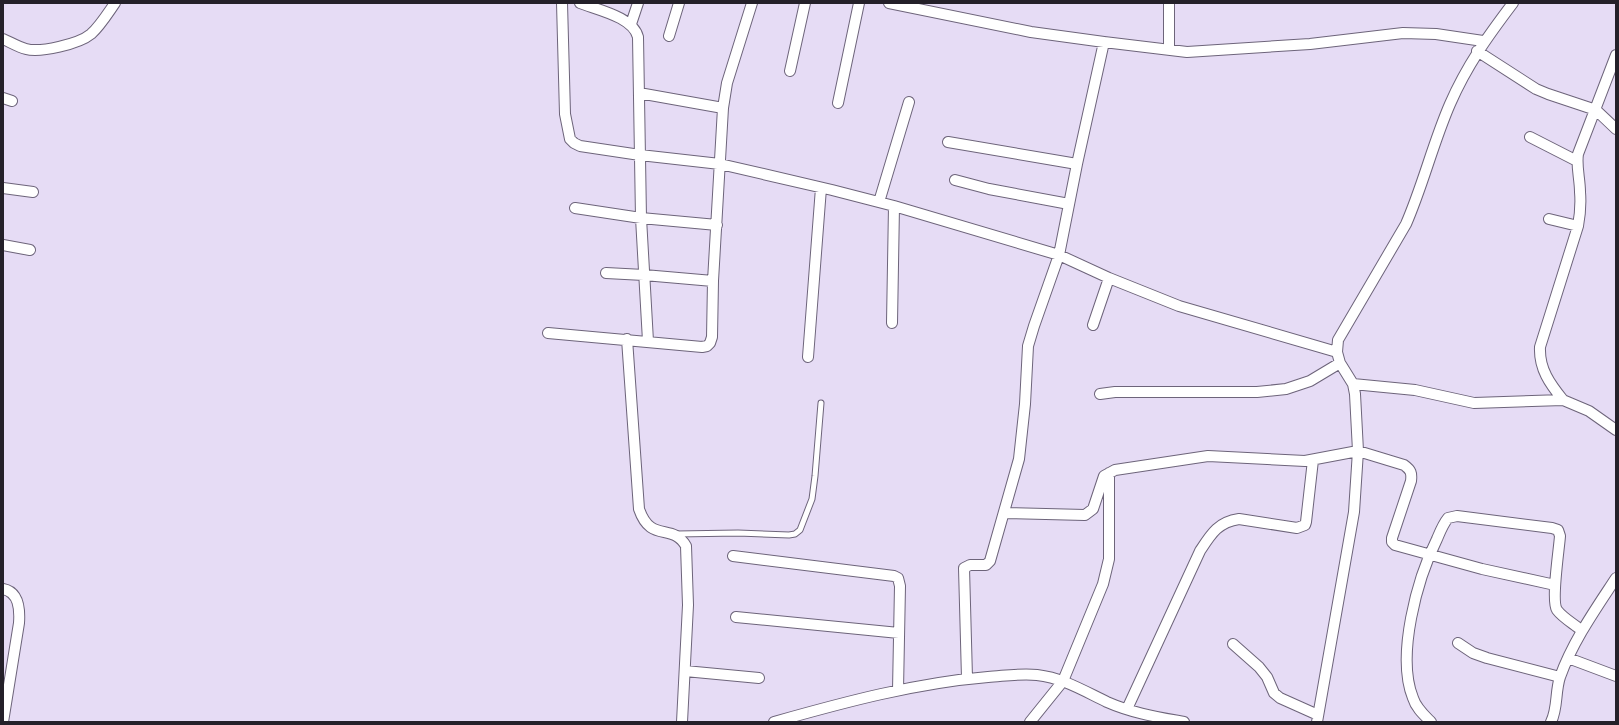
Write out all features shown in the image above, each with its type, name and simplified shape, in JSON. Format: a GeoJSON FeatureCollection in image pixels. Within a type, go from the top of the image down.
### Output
{"type":"FeatureCollection","features":[{"type":"Feature","properties":{"kind":"street"},"geometry":{"type":"LineString","coordinates":[[3,39],[25,49],[36,50],[56,47],[81,40],[96,30],[115,3]]}},
{"type":"Feature","properties":{"kind":"street"},"geometry":{"type":"LineString","coordinates":[[562,3],[565,114],[570,139],[580,146],[640,155],[720,164],[894,206],[1059,255],[1109,278],[1179,306],[1337,352]]}},
{"type":"Feature","properties":{"kind":"street"},"geometry":{"type":"LineString","coordinates":[[580,3],[600,7],[625,20],[636,30],[638,37],[641,218],[648,341]]}},
{"type":"Feature","properties":{"kind":"street"},"geometry":{"type":"LineString","coordinates":[[631,24],[638,3]]}},
{"type":"Feature","properties":{"kind":"street"},"geometry":{"type":"LineString","coordinates":[[669,36],[679,3]]}},
{"type":"Feature","properties":{"kind":"street"},"geometry":{"type":"LineString","coordinates":[[548,333],[707,346],[710,343],[712,337],[713,281],[723,108],[727,83],[752,3]]}},
{"type":"Feature","properties":{"kind":"street"},"geometry":{"type":"LineString","coordinates":[[790,71],[805,3]]}},
{"type":"Feature","properties":{"kind":"street"},"geometry":{"type":"LineString","coordinates":[[838,103],[859,3]]}},
{"type":"Feature","properties":{"kind":"street"},"geometry":{"type":"LineString","coordinates":[[889,3],[1031,32],[1187,52],[1310,44],[1419,32],[1451,35],[1484,41]]}},
{"type":"Feature","properties":{"kind":"street"},"geometry":{"type":"LineString","coordinates":[[1169,3],[1169,50]]}},
{"type":"Feature","properties":{"kind":"street"},"geometry":{"type":"LineString","coordinates":[[1233,644],[1259,667],[1267,677],[1274,693],[1317,719],[1354,512],[1358,451],[1355,394],[1352,384],[1340,363],[1337,352],[1338,340],[1406,224],[1417,198],[1450,104],[1477,52],[1514,3]]}},
{"type":"Feature","properties":{"kind":"street"},"geometry":{"type":"LineString","coordinates":[[967,678],[964,568],[970,565],[986,565],[989,563],[1005,514],[1019,459],[1025,404],[1028,346],[1059,255],[1104,42]]}},
{"type":"Feature","properties":{"kind":"street"},"geometry":{"type":"LineString","coordinates":[[1477,52],[1536,89],[1596,110],[1616,129]]}},
{"type":"Feature","properties":{"kind":"street"},"geometry":{"type":"LineString","coordinates":[[1563,400],[1551,385],[1541,365],[1540,347],[1578,226],[1581,194],[1577,161],[1580,149],[1616,56]]}},
{"type":"Feature","properties":{"kind":"street"},"geometry":{"type":"LineString","coordinates":[[639,94],[723,108]]}},
{"type":"Feature","properties":{"kind":"street"},"geometry":{"type":"LineString","coordinates":[[879,202],[909,102]]}},
{"type":"Feature","properties":{"kind":"street"},"geometry":{"type":"LineString","coordinates":[[1530,137],[1577,161]]}},
{"type":"Feature","properties":{"kind":"street"},"geometry":{"type":"LineString","coordinates":[[948,142],[1077,164]]}},
{"type":"Feature","properties":{"kind":"street"},"geometry":{"type":"LineString","coordinates":[[955,180],[989,189],[1069,204]]}},
{"type":"Feature","properties":{"kind":"street"},"geometry":{"type":"LineString","coordinates":[[3,188],[33,192]]}},
{"type":"Feature","properties":{"kind":"street"},"geometry":{"type":"LineString","coordinates":[[808,357],[821,188]]}},
{"type":"Feature","properties":{"kind":"street"},"geometry":{"type":"LineString","coordinates":[[892,323],[894,206]]}},
{"type":"Feature","properties":{"kind":"street"},"geometry":{"type":"LineString","coordinates":[[575,208],[641,218],[716,225]]}},
{"type":"Feature","properties":{"kind":"street"},"geometry":{"type":"LineString","coordinates":[[1549,219],[1578,226]]}},
{"type":"Feature","properties":{"kind":"street"},"geometry":{"type":"LineString","coordinates":[[3,245],[30,250]]}},
{"type":"Feature","properties":{"kind":"street"},"geometry":{"type":"LineString","coordinates":[[606,273],[644,274],[713,281]]}},
{"type":"Feature","properties":{"kind":"street"},"geometry":{"type":"LineString","coordinates":[[1093,325],[1109,278]]}},
{"type":"Feature","properties":{"kind":"street"},"geometry":{"type":"LineString","coordinates":[[627,339],[639,509],[647,525],[654,530],[674,534],[681,538],[686,546],[688,605],[682,722]]}},
{"type":"Feature","properties":{"kind":"street"},"geometry":{"type":"LineString","coordinates":[[1100,394],[1116,392],[1258,392],[1286,389],[1310,381],[1340,363]]}},
{"type":"Feature","properties":{"kind":"street"},"geometry":{"type":"LineString","coordinates":[[1352,384],[1415,390],[1474,403],[1563,400],[1589,411],[1616,430]]}},
{"type":"Feature","properties":{"kind":"street"},"geometry":{"type":"LineString","coordinates":[[1005,514],[1084,515],[1093,509],[1102,481],[1109,473],[1115,470],[1208,456],[1291,461],[1313,460],[1358,451],[1404,465],[1412,474],[1392,538],[1392,542],[1395,545],[1482,569],[1555,585]]}},
{"type":"Feature","properties":{"kind":"street"},"geometry":{"type":"LineString","coordinates":[[1127,709],[1200,551],[1210,535],[1220,525],[1230,520],[1239,519],[1296,528],[1305,525],[1313,460]]}},
{"type":"Feature","properties":{"kind":"street"},"geometry":{"type":"LineString","coordinates":[[1030,722],[1063,681],[1103,584],[1107,569],[1109,548],[1109,473]]}},
{"type":"Feature","properties":{"kind":"street"},"geometry":{"type":"LineString","coordinates":[[1431,722],[1418,709],[1413,699],[1407,672],[1407,656],[1409,633],[1417,589],[1429,554],[1448,518],[1453,517],[1552,528],[1558,530],[1560,536],[1555,585],[1557,610],[1581,630]]}},
{"type":"Feature","properties":{"kind":"street"},"geometry":{"type":"LineString","coordinates":[[733,556],[894,576],[900,581],[898,690]]}},
{"type":"Feature","properties":{"kind":"street"},"geometry":{"type":"LineString","coordinates":[[1551,722],[1555,713],[1557,687],[1568,658],[1581,630],[1616,578]]}},
{"type":"Feature","properties":{"kind":"street"},"geometry":{"type":"LineString","coordinates":[[3,589],[9,590],[16,598],[20,608],[19,623],[3,722]]}},
{"type":"Feature","properties":{"kind":"street"},"geometry":{"type":"LineString","coordinates":[[736,617],[899,633]]}},
{"type":"Feature","properties":{"kind":"street"},"geometry":{"type":"LineString","coordinates":[[1458,643],[1474,653],[1487,658],[1560,677]]}},
{"type":"Feature","properties":{"kind":"street"},"geometry":{"type":"LineString","coordinates":[[1568,658],[1616,676]]}},
{"type":"Feature","properties":{"kind":"street"},"geometry":{"type":"LineString","coordinates":[[685,671],[759,678]]}},
{"type":"Feature","properties":{"kind":"street"},"geometry":{"type":"LineString","coordinates":[[774,722],[852,700],[898,690],[967,678],[1023,674],[1036,675],[1063,681],[1127,709],[1139,713],[1184,722]]}},
{"type":"Feature","properties":{"kind":"lane"},"geometry":{"type":"LineString","coordinates":[[674,534],[796,534],[800,530],[813,494],[821,403]]}}]}
